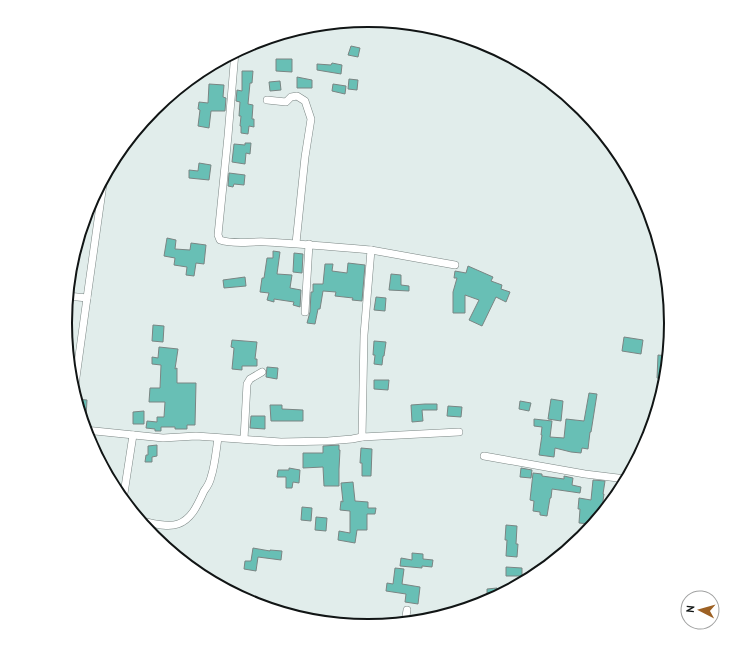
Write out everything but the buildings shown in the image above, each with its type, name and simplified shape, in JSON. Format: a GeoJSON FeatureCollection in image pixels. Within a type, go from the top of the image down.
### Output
{"type":"FeatureCollection","features":[{"type":"Feature","properties":{"kind":"street"},"geometry":{"type":"LineString","coordinates":[[234,59],[218,235],[220,240],[228,243],[296,243],[371,250],[455,265]]}},
{"type":"Feature","properties":{"kind":"street"},"geometry":{"type":"LineString","coordinates":[[267,100],[286,102],[291,97],[297,96],[305,101],[311,119],[305,157],[296,243]]}},
{"type":"Feature","properties":{"kind":"street"},"geometry":{"type":"LineString","coordinates":[[77,373],[101,196]]}},
{"type":"Feature","properties":{"kind":"street"},"geometry":{"type":"LineString","coordinates":[[305,312],[309,244]]}},
{"type":"Feature","properties":{"kind":"street"},"geometry":{"type":"LineString","coordinates":[[362,437],[364,335],[371,250]]}},
{"type":"Feature","properties":{"kind":"street"},"geometry":{"type":"LineString","coordinates":[[74,297],[87,298]]}},
{"type":"Feature","properties":{"kind":"street"},"geometry":{"type":"LineString","coordinates":[[244,439],[247,384],[250,379],[262,372]]}},
{"type":"Feature","properties":{"kind":"street"},"geometry":{"type":"LineString","coordinates":[[93,431],[164,438],[196,436],[281,442],[328,441],[362,437],[459,432]]}},
{"type":"Feature","properties":{"kind":"street"},"geometry":{"type":"LineString","coordinates":[[124,491],[133,435]]}},
{"type":"Feature","properties":{"kind":"street"},"geometry":{"type":"LineString","coordinates":[[149,522],[177,524],[186,520],[192,514],[211,478],[216,457],[218,438]]}},
{"type":"Feature","properties":{"kind":"street"},"geometry":{"type":"LineString","coordinates":[[484,456],[577,473],[619,478]]}},
{"type":"Feature","properties":{"kind":"street"},"geometry":{"type":"LineString","coordinates":[[405,616],[406,610]]}}]}
